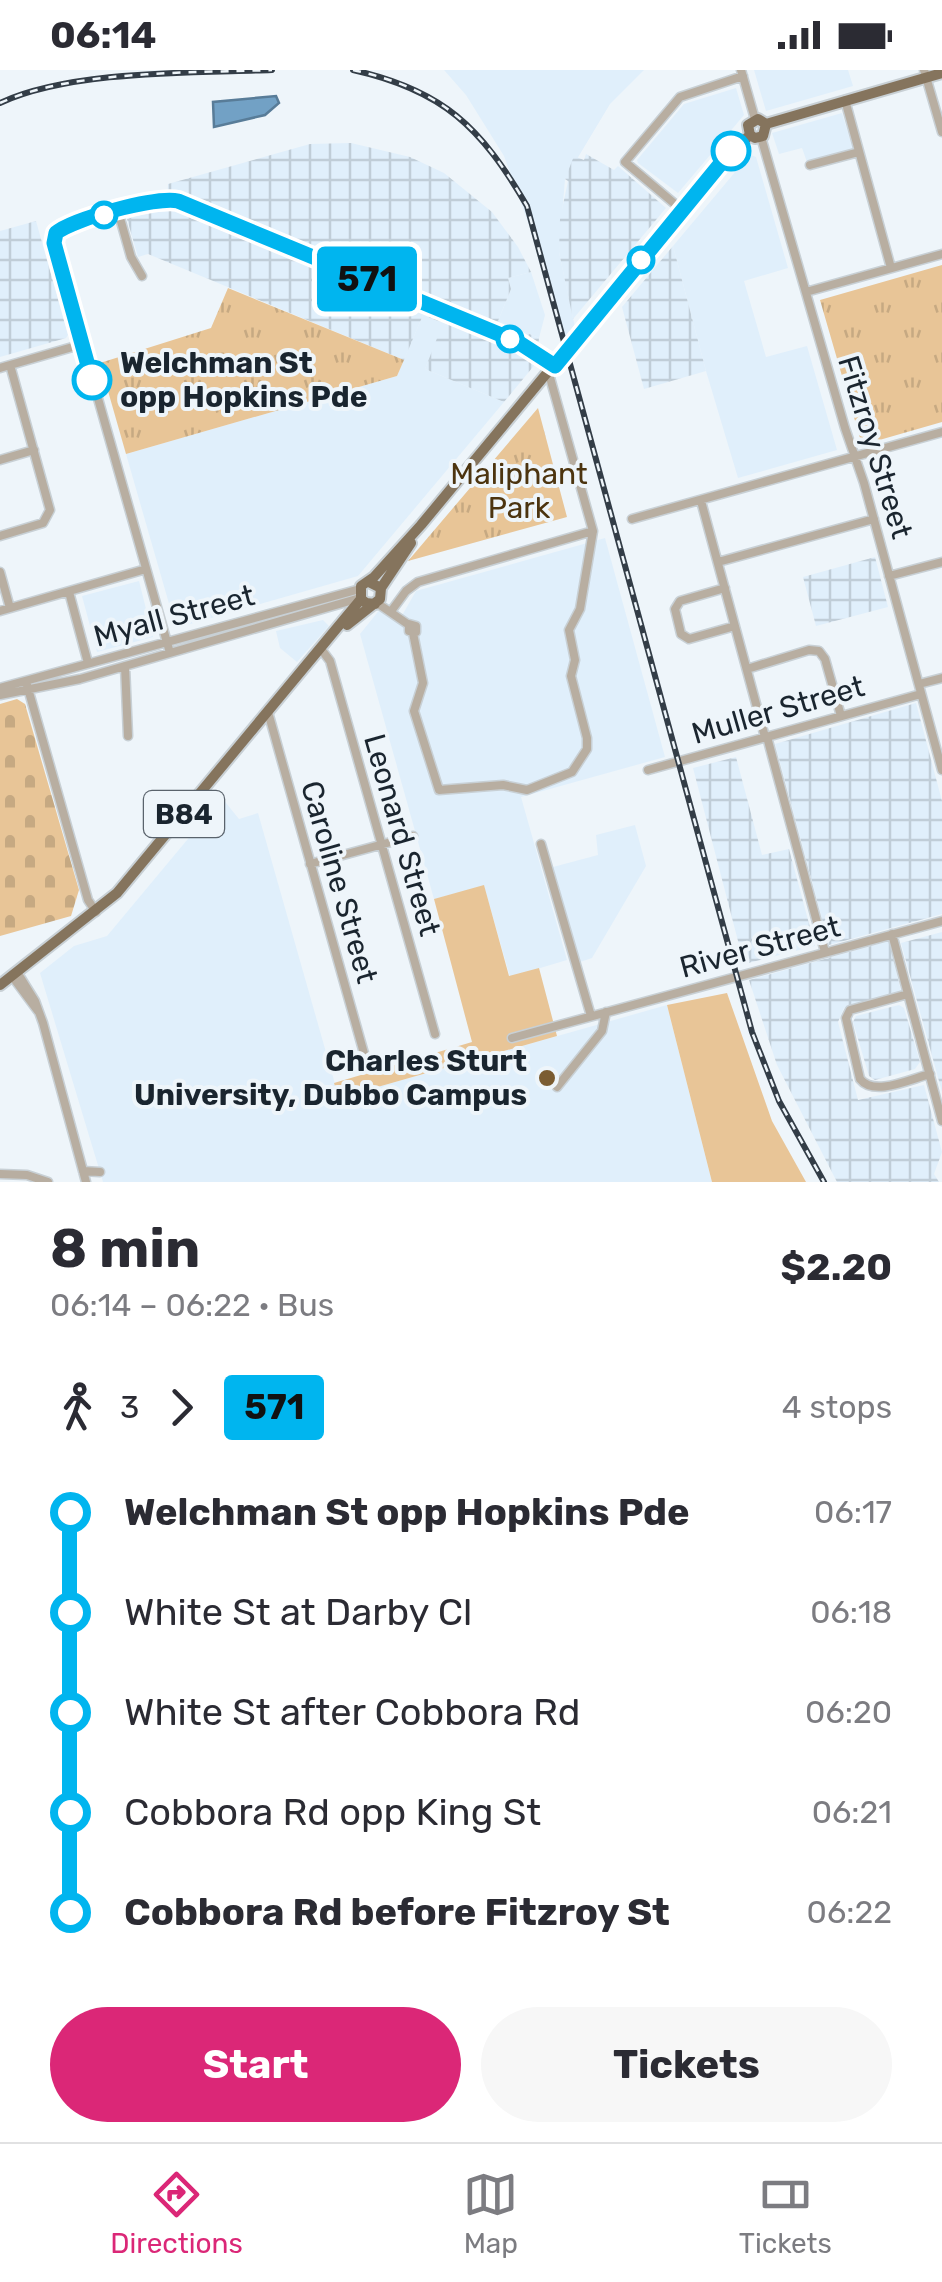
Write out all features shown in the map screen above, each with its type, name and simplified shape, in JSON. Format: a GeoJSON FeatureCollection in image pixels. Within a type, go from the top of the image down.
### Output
{"type":"FeatureCollection","features":[{"type":"Feature","properties":{"kind":"main road"},"geometry":{"type":"LineString","coordinates":[[761,121],[942,72]]}},
{"type":"Feature","properties":{"kind":"main road","name":"B84"},"geometry":{"type":"LineString","coordinates":[[0,986],[96,912],[137,870],[342,623],[362,592],[552,370],[726,157],[767,132],[761,121],[748,125],[756,136]]}},
{"type":"Feature","properties":{"kind":"main road","name":"B84"},"geometry":{"type":"LineString","coordinates":[[320,649],[378,597],[421,525]]}},
{"type":"Feature","properties":{"kind":"main road"},"geometry":{"type":"LineString","coordinates":[[362,592],[369,604],[378,597]]}},
{"type":"Feature","properties":{"kind":"main road"},"geometry":{"type":"LineString","coordinates":[[362,592],[378,597]]}},
{"type":"Feature","properties":{"kind":"street"},"geometry":{"type":"LineString","coordinates":[[682,210],[626,162],[680,98],[742,73],[761,121]]}},
{"type":"Feature","properties":{"kind":"street"},"geometry":{"type":"LineString","coordinates":[[925,74],[942,132]]}},
{"type":"Feature","properties":{"kind":"street"},"geometry":{"type":"LineString","coordinates":[[845,100],[890,268]]}},
{"type":"Feature","properties":{"kind":"street","name":"Fitzroy Street"},"geometry":{"type":"LineString","coordinates":[[756,136],[874,520],[942,770]]}},
{"type":"Feature","properties":{"kind":"street"},"geometry":{"type":"LineString","coordinates":[[810,165],[860,152]]}},
{"type":"Feature","properties":{"kind":"street"},"geometry":{"type":"LineString","coordinates":[[170,653],[54,243],[56,233],[68,225],[118,211],[163,200],[178,201],[518,342],[552,370],[593,531],[580,609],[570,630],[575,660],[570,676],[587,744],[581,762],[566,776],[527,790],[503,785],[439,790],[414,711],[424,683],[411,629],[378,597]]}},
{"type":"Feature","properties":{"kind":"street"},"geometry":{"type":"LineString","coordinates":[[118,211],[142,276]]}},
{"type":"Feature","properties":{"kind":"street"},"geometry":{"type":"LineString","coordinates":[[806,292],[942,254]]}},
{"type":"Feature","properties":{"kind":"street"},"geometry":{"type":"LineString","coordinates":[[0,536],[43,523],[49,504],[5,366],[82,344]]}},
{"type":"Feature","properties":{"kind":"street"},"geometry":{"type":"LineString","coordinates":[[632,519],[942,432]]}},
{"type":"Feature","properties":{"kind":"street"},"geometry":{"type":"LineString","coordinates":[[0,460],[34,450]]}},
{"type":"Feature","properties":{"kind":"street"},"geometry":{"type":"LineString","coordinates":[[701,501],[825,952]]}},
{"type":"Feature","properties":{"kind":"street"},"geometry":{"type":"LineString","coordinates":[[718,562],[874,520]]}},
{"type":"Feature","properties":{"kind":"street"},"geometry":{"type":"LineString","coordinates":[[393,611],[426,579],[593,531]]}},
{"type":"Feature","properties":{"kind":"street"},"geometry":{"type":"LineString","coordinates":[[890,576],[942,562]]}},
{"type":"Feature","properties":{"kind":"street"},"geometry":{"type":"LineString","coordinates":[[0,572],[5,610],[146,569]]}},
{"type":"Feature","properties":{"kind":"street"},"geometry":{"type":"LineString","coordinates":[[725,588],[680,600],[674,609],[679,628],[689,639],[735,626]]}},
{"type":"Feature","properties":{"kind":"street"},"geometry":{"type":"LineString","coordinates":[[69,592],[88,662]]}},
{"type":"Feature","properties":{"kind":"street","name":"Myall Street"},"geometry":{"type":"LineString","coordinates":[[27,684],[66,682],[326,607],[362,592]]}},
{"type":"Feature","properties":{"kind":"street","name":"Myall Street"},"geometry":{"type":"LineString","coordinates":[[0,692],[167,640],[362,592]]}},
{"type":"Feature","properties":{"kind":"street"},"geometry":{"type":"LineString","coordinates":[[326,607],[338,609],[342,623]]}},
{"type":"Feature","properties":{"kind":"street","name":"Leonard Street"},"geometry":{"type":"LineString","coordinates":[[320,649],[330,661],[435,1034]]}},
{"type":"Feature","properties":{"kind":"street"},"geometry":{"type":"LineString","coordinates":[[747,669],[810,650],[820,651],[841,716]]}},
{"type":"Feature","properties":{"kind":"street"},"geometry":{"type":"LineString","coordinates":[[124,666],[128,736]]}},
{"type":"Feature","properties":{"kind":"street","name":"Muller Street"},"geometry":{"type":"LineString","coordinates":[[648,770],[841,716],[942,678]]}},
{"type":"Feature","properties":{"kind":"street"},"geometry":{"type":"LineString","coordinates":[[27,684],[88,900],[96,912]]}},
{"type":"Feature","properties":{"kind":"street","name":"Caroline Street"},"geometry":{"type":"LineString","coordinates":[[268,712],[367,1064]]}},
{"type":"Feature","properties":{"kind":"street"},"geometry":{"type":"LineString","coordinates":[[310,864],[413,836]]}},
{"type":"Feature","properties":{"kind":"street"},"geometry":{"type":"LineString","coordinates":[[542,844],[590,1016]]}},
{"type":"Feature","properties":{"kind":"street","name":"River Street"},"geometry":{"type":"LineString","coordinates":[[512,1038],[942,921]]}},
{"type":"Feature","properties":{"kind":"street"},"geometry":{"type":"LineString","coordinates":[[892,934],[942,1121]]}},
{"type":"Feature","properties":{"kind":"street"},"geometry":{"type":"LineString","coordinates":[[14,974],[38,1012],[87,1177],[100,1172]]}},
{"type":"Feature","properties":{"kind":"street"},"geometry":{"type":"LineString","coordinates":[[908,994],[850,1010],[846,1018],[860,1079],[875,1088],[930,1074]]}},
{"type":"Feature","properties":{"kind":"street"},"geometry":{"type":"LineString","coordinates":[[557,1087],[602,1031],[606,1012]]}},
{"type":"Feature","properties":{"kind":"street"},"geometry":{"type":"LineString","coordinates":[[0,1174],[26,1175],[48,1182]]}},
{"type":"Feature","properties":{"kind":"shaded area"},"geometry":{"type":"Polygon","coordinates":[[[444,70],[644,70],[610,104],[565,179],[559,252],[576,332],[561,342],[529,225],[504,156],[466,95],[444,70]]]}},
{"type":"Feature","properties":{"kind":"shaded area"},"geometry":{"type":"Polygon","coordinates":[[[754,70],[848,70],[853,86],[766,111],[754,70]]]}},
{"type":"Feature","properties":{"kind":"shaded area"},"geometry":{"type":"Polygon","coordinates":[[[736,88],[744,115],[678,193],[638,163],[684,104],[736,88]]]}},
{"type":"Feature","properties":{"kind":"shaded area"},"geometry":{"type":"Polygon","coordinates":[[[842,113],[853,149],[807,162],[802,148],[779,154],[772,133],[842,113]]]}},
{"type":"Feature","properties":{"kind":"shaded area"},"geometry":{"type":"Polygon","coordinates":[[[351,143],[410,157],[444,173],[492,212],[518,247],[531,272],[508,278],[511,289],[498,321],[539,338],[537,362],[504,402],[425,369],[443,323],[423,315],[404,360],[148,254],[138,257],[127,219],[167,208],[168,184],[310,144],[351,143]]]}},
{"type":"Feature","properties":{"kind":"shaded area"},"geometry":{"type":"Polygon","coordinates":[[[744,152],[756,157],[788,268],[744,281],[766,357],[807,346],[837,450],[738,478],[673,246],[736,171],[744,152]]]}},
{"type":"Feature","properties":{"kind":"shaded area"},"geometry":{"type":"Polygon","coordinates":[[[586,154],[614,170],[618,166],[666,208],[573,319],[559,252],[560,219],[568,181],[565,179],[574,156],[584,160],[586,154]]]}},
{"type":"Feature","properties":{"kind":"shaded area"},"geometry":{"type":"Polygon","coordinates":[[[36,221],[68,335],[0,357],[0,231],[36,221]]]}},
{"type":"Feature","properties":{"kind":"shaded area"},"geometry":{"type":"Polygon","coordinates":[[[673,246],[706,371],[644,389],[622,307],[673,246]]]}},
{"type":"Feature","properties":{"kind":"shaded area"},"geometry":{"type":"Polygon","coordinates":[[[531,272],[545,315],[539,338],[498,321],[511,289],[508,278],[531,272]]]}},
{"type":"Feature","properties":{"kind":"shaded area"},"geometry":{"type":"Polygon","coordinates":[[[423,315],[444,323],[425,369],[504,402],[358,576],[176,628],[126,454],[397,376],[423,315]]]}},
{"type":"Feature","properties":{"kind":"shaded area"},"geometry":{"type":"Polygon","coordinates":[[[605,538],[665,757],[521,797],[567,960],[510,977],[484,886],[434,899],[360,634],[381,608],[400,619],[416,591],[605,538]]]}},
{"type":"Feature","properties":{"kind":"shaded area"},"geometry":{"type":"Polygon","coordinates":[[[875,557],[888,607],[816,626],[803,577],[875,557]]]}},
{"type":"Feature","properties":{"kind":"shaded area"},"geometry":{"type":"Polygon","coordinates":[[[139,581],[153,637],[97,652],[82,596],[139,581]]]}},
{"type":"Feature","properties":{"kind":"shaded area"},"geometry":{"type":"Polygon","coordinates":[[[323,620],[329,626],[297,662],[280,648],[276,631],[323,620]]]}},
{"type":"Feature","properties":{"kind":"shaded area"},"geometry":{"type":"Polygon","coordinates":[[[916,703],[942,801],[942,914],[829,945],[775,744],[916,703]]]}},
{"type":"Feature","properties":{"kind":"shaded area"},"geometry":{"type":"Polygon","coordinates":[[[736,757],[762,855],[789,849],[815,946],[744,964],[693,768],[736,757]]]}},
{"type":"Feature","properties":{"kind":"shaded area"},"geometry":{"type":"Polygon","coordinates":[[[222,798],[239,819],[258,813],[339,1098],[667,1005],[712,1182],[103,1182],[40,973],[74,946],[107,936],[222,798]]]}},
{"type":"Feature","properties":{"kind":"shaded area"},"geometry":{"type":"Polygon","coordinates":[[[635,825],[646,866],[592,958],[580,962],[553,867],[598,855],[596,835],[635,825]]]}},
{"type":"Feature","properties":{"kind":"shaded area"},"geometry":{"type":"Polygon","coordinates":[[[942,932],[942,1092],[901,943],[942,932]]]}},
{"type":"Feature","properties":{"kind":"shaded area"},"geometry":{"type":"Polygon","coordinates":[[[889,941],[901,991],[844,1008],[838,1022],[858,1100],[924,1085],[942,1152],[934,1174],[939,1182],[837,1182],[777,1065],[749,980],[889,941]]]}},
{"type":"Feature","properties":{"kind":"shaded area"},"geometry":{"type":"Polygon","coordinates":[[[899,1005],[904,1008],[920,1062],[915,1069],[875,1080],[869,1076],[853,1022],[856,1016],[899,1005]]]}},
{"type":"Feature","properties":{"kind":"green space"},"geometry":{"type":"Polygon","coordinates":[[[942,265],[942,422],[862,445],[820,300],[942,265]]]}},
{"type":"Feature","properties":{"kind":"green space"},"geometry":{"type":"Polygon","coordinates":[[[228,288],[404,360],[397,376],[126,454],[100,363],[211,328],[228,288]]]}},
{"type":"Feature","properties":{"kind":"green space","name":"Maliphant Park"},"geometry":{"type":"Polygon","coordinates":[[[538,408],[567,517],[408,561],[538,408]]]}},
{"type":"Feature","properties":{"kind":"green space"},"geometry":{"type":"Polygon","coordinates":[[[17,699],[25,704],[79,890],[71,916],[0,936],[0,704],[17,699]]]}},
{"type":"Feature","properties":{"kind":"green space"},"geometry":{"type":"Polygon","coordinates":[[[484,885],[509,976],[539,968],[557,1036],[339,1098],[334,1083],[472,1042],[434,899],[484,885]]]}},
{"type":"Feature","properties":{"kind":"green space"},"geometry":{"type":"Polygon","coordinates":[[[727,993],[772,1121],[806,1182],[712,1182],[667,1005],[727,993]]]}},
{"type":"Feature","properties":{"kind":"water"},"geometry":{"type":"Polygon","coordinates":[[[276,96],[279,103],[265,115],[214,127],[213,102],[276,96]]]}},
{"type":"Feature","properties":{"kind":"railway"},"geometry":{"type":"LineString","coordinates":[[0,103],[29,92],[96,79],[272,70]]}},
{"type":"Feature","properties":{"kind":"railway"},"geometry":{"type":"LineString","coordinates":[[353,70],[412,89],[456,116],[493,154],[527,206],[752,1032],[779,1101],[824,1182]]}},
{"type":"Feature","properties":{"kind":"bus line","name":"571"},"geometry":{"type":"LineString","coordinates":[[92,380],[54,243],[56,233],[68,225],[156,201],[178,201],[518,342],[555,366],[731,151]]}},
{"type":"Feature","properties":{"kind":"place","name":"Welchman St opp Hopkins Pde"},"geometry":{"type":"Point","coordinates":[92,380]}},
{"type":"Feature","properties":{"kind":"place","name":"Charles Sturt University, Dubbo Campus"},"geometry":{"type":"Point","coordinates":[547,1078]}}]}
